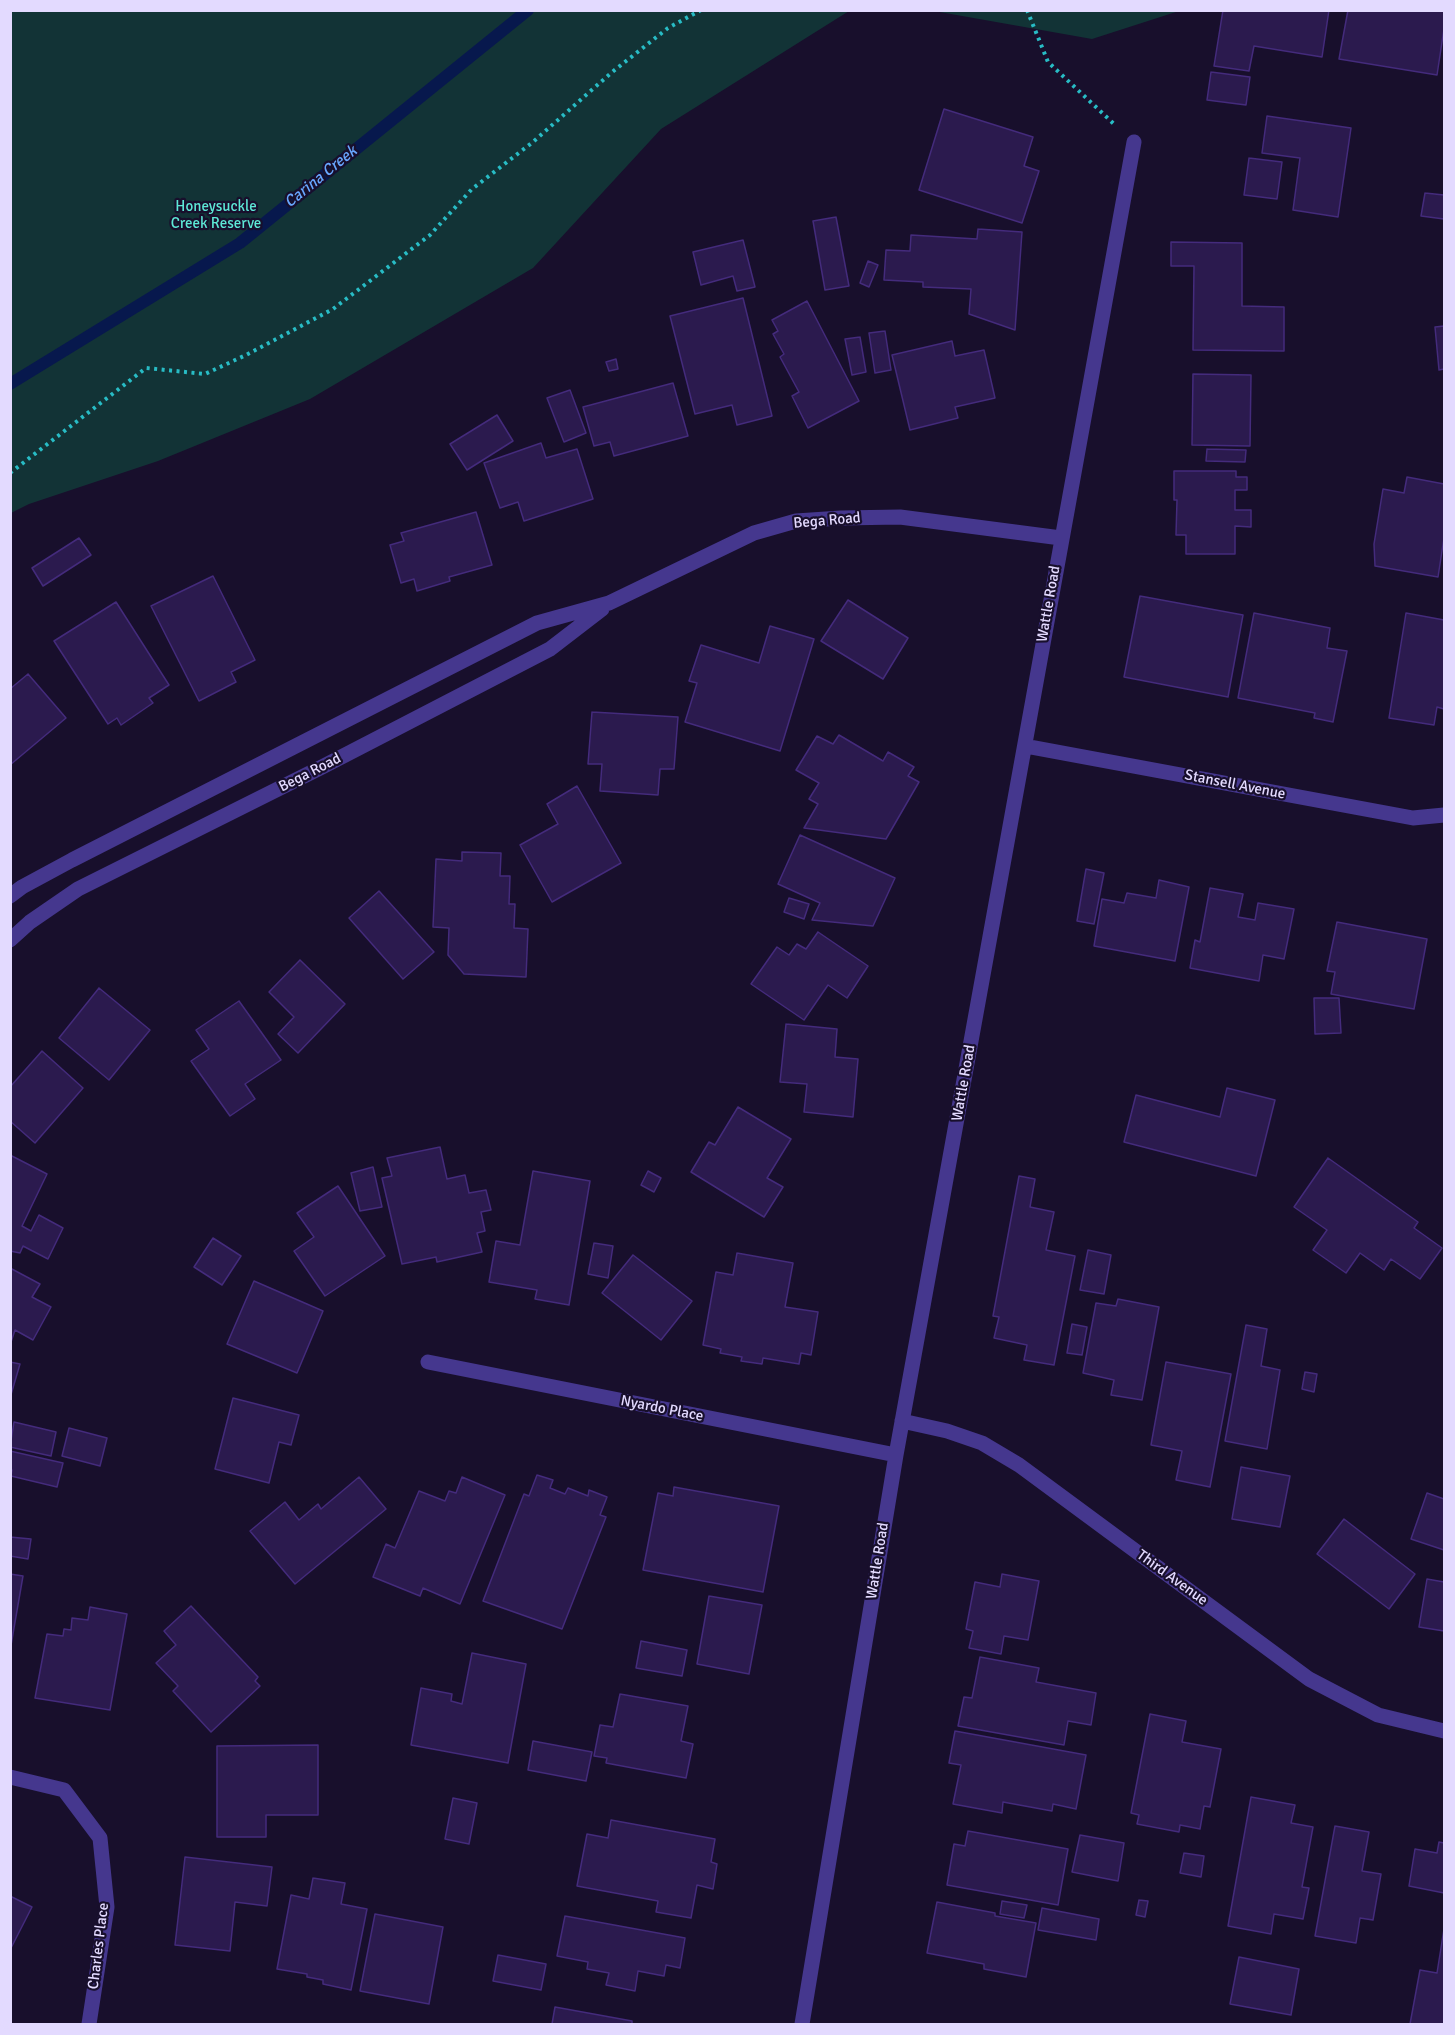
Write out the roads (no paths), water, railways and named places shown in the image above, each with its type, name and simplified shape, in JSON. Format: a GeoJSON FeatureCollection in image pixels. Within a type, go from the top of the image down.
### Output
{"type":"FeatureCollection","features":[{"type":"Feature","properties":{"kind":"street","name":"Wattle Road"},"geometry":{"type":"LineString","coordinates":[[802,2025],[896,1455],[1134,142]]}},
{"type":"Feature","properties":{"kind":"street","name":"Bega Road"},"geometry":{"type":"LineString","coordinates":[[10,896],[72,860],[537,623],[609,603],[754,533],[796,521],[900,517],[1061,538]]}},
{"type":"Feature","properties":{"kind":"street","name":"Bega Road"},"geometry":{"type":"LineString","coordinates":[[10,940],[30,922],[78,889],[322,767],[550,649],[609,603]]}},
{"type":"Feature","properties":{"kind":"street","name":"Stansell Avenue"},"geometry":{"type":"LineString","coordinates":[[1025,746],[1413,818],[1444,815]]}},
{"type":"Feature","properties":{"kind":"street","name":"Nyardo Place"},"geometry":{"type":"LineString","coordinates":[[428,1362],[896,1455]]}},
{"type":"Feature","properties":{"kind":"street","name":"Third Avenue"},"geometry":{"type":"LineString","coordinates":[[902,1421],[947,1431],[982,1443],[1019,1465],[1309,1679],[1378,1714],[1444,1731]]}},
{"type":"Feature","properties":{"kind":"street","name":"Charles Place"},"geometry":{"type":"LineString","coordinates":[[10,1777],[64,1790],[100,1838],[107,1907],[88,2025]]}},
{"type":"Feature","properties":{"kind":"waterway","name":"Carina Creek"},"geometry":{"type":"LineString","coordinates":[[10,384],[240,243],[528,10]]}},
{"type":"Feature","properties":{"kind":"park label","name":"Honeysuckle Creek Reserve"},"geometry":{"type":"Point","coordinates":[216,216]}}]}
